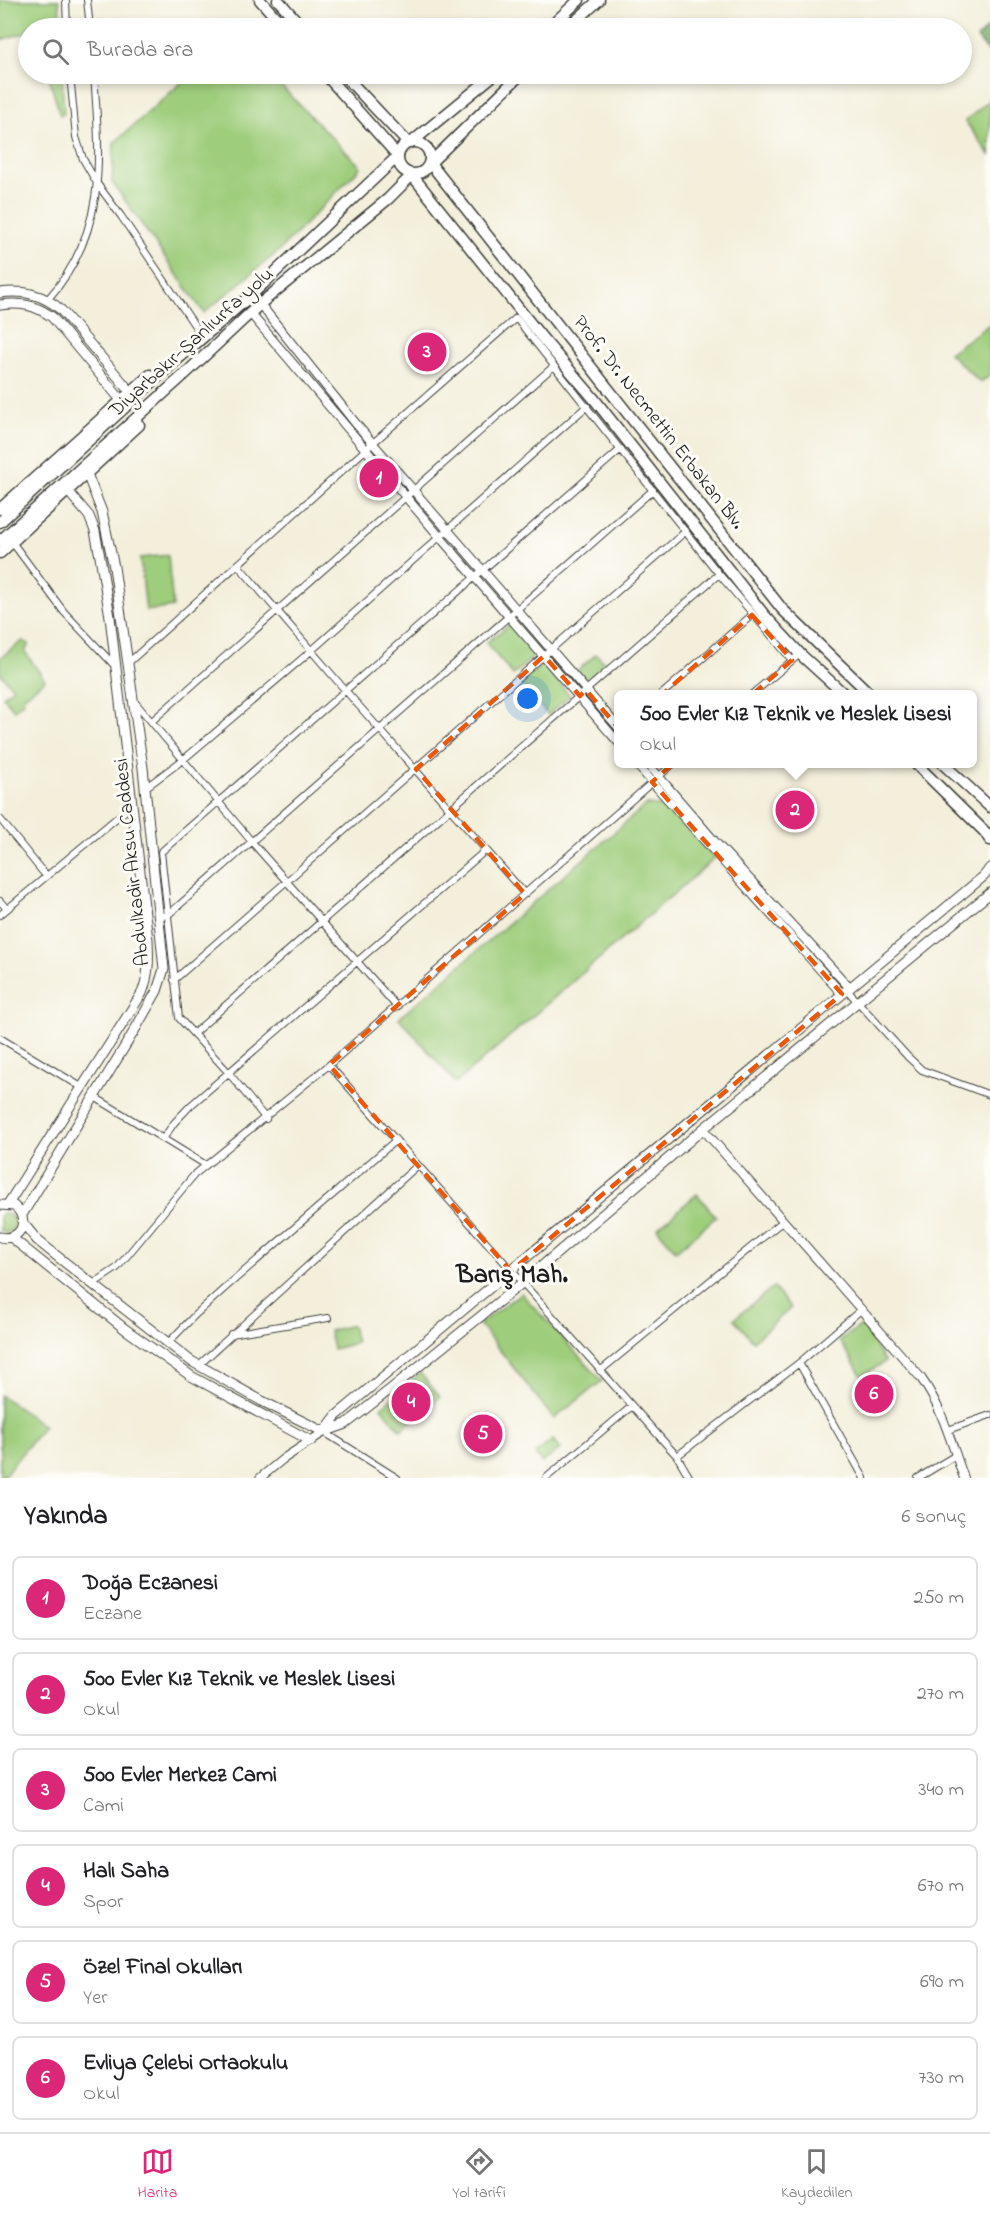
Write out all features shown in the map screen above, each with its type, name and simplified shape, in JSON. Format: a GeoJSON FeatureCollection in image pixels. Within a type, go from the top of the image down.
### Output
{"type":"FeatureCollection","features":[{"type":"Feature","properties":{"kind":"main road"},"geometry":{"type":"LineString","coordinates":[[260,0],[276,18]]}},
{"type":"Feature","properties":{"kind":"main road"},"geometry":{"type":"LineString","coordinates":[[278,0],[294,18]]}},
{"type":"Feature","properties":{"kind":"main road"},"geometry":{"type":"LineString","coordinates":[[560,18],[579,0]]}},
{"type":"Feature","properties":{"kind":"main road"},"geometry":{"type":"LineString","coordinates":[[579,18],[599,0]]}},
{"type":"Feature","properties":{"kind":"main road"},"geometry":{"type":"LineString","coordinates":[[334,84],[398,156],[403,171],[412,175],[423,172],[510,84]]}},
{"type":"Feature","properties":{"kind":"main road"},"geometry":{"type":"LineString","coordinates":[[353,84],[410,142],[425,146],[430,154],[430,163]]}},
{"type":"Feature","properties":{"kind":"main road"},"geometry":{"type":"LineString","coordinates":[[398,156],[401,148],[482,84]]}},
{"type":"Feature","properties":{"kind":"main road","name":"Diyarbakır-Şanlıurfa yolu"},"geometry":{"type":"LineString","coordinates":[[0,522],[203,338],[398,156]]}},
{"type":"Feature","properties":{"kind":"main road","name":"Prof. Dr. Necmettin Erbakan Blv."},"geometry":{"type":"LineString","coordinates":[[430,163],[782,609],[866,690]]}},
{"type":"Feature","properties":{"kind":"main road","name":"Diyarbakır-Şanlıurfa yolu"},"geometry":{"type":"LineString","coordinates":[[0,541],[260,304],[388,199],[412,175]]}},
{"type":"Feature","properties":{"kind":"main road","name":"Prof. Dr. Necmettin Erbakan Blv."},"geometry":{"type":"LineString","coordinates":[[412,175],[602,409],[796,657],[839,690]]}},
{"type":"Feature","properties":{"kind":"main road"},"geometry":{"type":"LineString","coordinates":[[0,292],[32,293],[48,298],[61,310],[130,392]]}},
{"type":"Feature","properties":{"kind":"main road"},"geometry":{"type":"LineString","coordinates":[[0,305],[25,303],[39,308],[52,317],[121,400]]}},
{"type":"Feature","properties":{"kind":"main road"},"geometry":{"type":"LineString","coordinates":[[0,509],[157,369],[172,364]]}},
{"type":"Feature","properties":{"kind":"main road"},"geometry":{"type":"LineString","coordinates":[[0,553],[171,396],[185,374]]}},
{"type":"Feature","properties":{"kind":"main road","name":"Abdulkadir Aksu Caddesi"},"geometry":{"type":"LineString","coordinates":[[7,1238],[20,1232],[22,1219],[93,1096],[135,1030],[157,991],[165,958],[165,916],[114,567],[108,534],[87,474]]}},
{"type":"Feature","properties":{"kind":"main road","name":"Abdulkadir Aksu Caddesi"},"geometry":{"type":"LineString","coordinates":[[4,1205],[125,1022],[147,981],[149,964],[110,617],[95,531],[81,504],[68,491]]}},
{"type":"Feature","properties":{"kind":"main road"},"geometry":{"type":"LineString","coordinates":[[81,504],[82,498],[89,496],[98,503]]}},
{"type":"Feature","properties":{"kind":"main road"},"geometry":{"type":"LineString","coordinates":[[920,768],[985,832],[990,840]]}},
{"type":"Feature","properties":{"kind":"main road"},"geometry":{"type":"LineString","coordinates":[[947,768],[990,807]]}},
{"type":"Feature","properties":{"kind":"main road"},"geometry":{"type":"LineString","coordinates":[[324,1432],[336,1416],[984,876],[990,868]]}},
{"type":"Feature","properties":{"kind":"main road"},"geometry":{"type":"LineString","coordinates":[[4,1205],[19,1210],[22,1219],[37,1240],[199,1365],[262,1401],[324,1432],[346,1424],[522,1283],[703,1129],[990,893]]}},
{"type":"Feature","properties":{"kind":"main road"},"geometry":{"type":"LineString","coordinates":[[0,1247],[7,1238],[190,1376],[311,1441]]}},
{"type":"Feature","properties":{"kind":"street"},"geometry":{"type":"LineString","coordinates":[[66,0],[67,18]]}},
{"type":"Feature","properties":{"kind":"street"},"geometry":{"type":"LineString","coordinates":[[87,0],[89,18]]}},
{"type":"Feature","properties":{"kind":"street"},"geometry":{"type":"LineString","coordinates":[[71,84],[76,137],[83,159],[203,338]]}},
{"type":"Feature","properties":{"kind":"street"},"geometry":{"type":"LineString","coordinates":[[48,298],[62,283],[81,250],[91,223],[98,184],[94,84]]}},
{"type":"Feature","properties":{"kind":"street"},"geometry":{"type":"LineString","coordinates":[[260,304],[439,536],[544,656],[614,723]]}},
{"type":"Feature","properties":{"kind":"street"},"geometry":{"type":"LineString","coordinates":[[250,313],[370,446],[413,489],[483,569],[552,650],[614,736]]}},
{"type":"Feature","properties":{"kind":"street"},"geometry":{"type":"LineString","coordinates":[[128,663],[516,318],[752,615],[796,657],[757,690]]}},
{"type":"Feature","properties":{"kind":"street"},"geometry":{"type":"LineString","coordinates":[[152,721],[554,366]]}},
{"type":"Feature","properties":{"kind":"street"},"geometry":{"type":"LineString","coordinates":[[145,788],[184,759],[311,651],[587,406]]}},
{"type":"Feature","properties":{"kind":"street"},"geometry":{"type":"LineString","coordinates":[[266,1119],[228,1072],[179,1018],[165,916],[161,852],[621,449]]}},
{"type":"Feature","properties":{"kind":"street"},"geometry":{"type":"LineString","coordinates":[[165,916],[653,490]]}},
{"type":"Feature","properties":{"kind":"street"},"geometry":{"type":"LineString","coordinates":[[174,980],[686,531]]}},
{"type":"Feature","properties":{"kind":"street"},"geometry":{"type":"LineString","coordinates":[[12,542],[64,612],[114,665]]}},
{"type":"Feature","properties":{"kind":"street"},"geometry":{"type":"LineString","coordinates":[[238,565],[525,894]]}},
{"type":"Feature","properties":{"kind":"street"},"geometry":{"type":"LineString","coordinates":[[194,1033],[719,574]]}},
{"type":"Feature","properties":{"kind":"street"},"geometry":{"type":"LineString","coordinates":[[667,690],[752,615]]}},
{"type":"Feature","properties":{"kind":"street"},"geometry":{"type":"LineString","coordinates":[[132,698],[252,842],[397,1006]]}},
{"type":"Feature","properties":{"kind":"street"},"geometry":{"type":"LineString","coordinates":[[641,768],[655,779],[717,844],[846,990],[921,1070],[990,1095]]}},
{"type":"Feature","properties":{"kind":"street"},"geometry":{"type":"LineString","coordinates":[[650,768],[655,779]]}},
{"type":"Feature","properties":{"kind":"street"},"geometry":{"type":"LineString","coordinates":[[93,1284],[117,1268],[194,1175],[266,1119],[668,768]]}},
{"type":"Feature","properties":{"kind":"street"},"geometry":{"type":"LineString","coordinates":[[0,915],[131,806]]}},
{"type":"Feature","properties":{"kind":"street"},"geometry":{"type":"LineString","coordinates":[[0,819],[46,876]]}},
{"type":"Feature","properties":{"kind":"street"},"geometry":{"type":"LineString","coordinates":[[164,1140],[182,1114],[228,1072],[486,850]]}},
{"type":"Feature","properties":{"kind":"street"},"geometry":{"type":"LineString","coordinates":[[0,901],[6,908]]}},
{"type":"Feature","properties":{"kind":"street"},"geometry":{"type":"LineString","coordinates":[[0,1038],[83,1088]]}},
{"type":"Feature","properties":{"kind":"street"},"geometry":{"type":"LineString","coordinates":[[328,1065],[677,1456],[690,1478]]}},
{"type":"Feature","properties":{"kind":"street"},"geometry":{"type":"LineString","coordinates":[[93,1096],[206,1165]]}},
{"type":"Feature","properties":{"kind":"street"},"geometry":{"type":"LineString","coordinates":[[703,1129],[927,1386],[942,1414],[964,1478]]}},
{"type":"Feature","properties":{"kind":"street"},"geometry":{"type":"LineString","coordinates":[[168,1343],[218,1294],[396,1140]]}},
{"type":"Feature","properties":{"kind":"street"},"geometry":{"type":"LineString","coordinates":[[199,1365],[418,1165]]}},
{"type":"Feature","properties":{"kind":"street"},"geometry":{"type":"LineString","coordinates":[[600,1371],[783,1221]]}},
{"type":"Feature","properties":{"kind":"street"},"geometry":{"type":"LineString","coordinates":[[677,1456],[799,1362],[862,1309]]}},
{"type":"Feature","properties":{"kind":"street"},"geometry":{"type":"LineString","coordinates":[[231,1334],[328,1318]]}},
{"type":"Feature","properties":{"kind":"street"},"geometry":{"type":"LineString","coordinates":[[799,1362],[864,1478]]}},
{"type":"Feature","properties":{"kind":"street"},"geometry":{"type":"LineString","coordinates":[[546,1478],[632,1406]]}},
{"type":"Feature","properties":{"kind":"street"},"geometry":{"type":"LineString","coordinates":[[948,1430],[990,1415]]}},
{"type":"Feature","properties":{"kind":"street"},"geometry":{"type":"LineString","coordinates":[[260,1478],[283,1459],[324,1432],[397,1478]]}},
{"type":"Feature","properties":{"kind":"street"},"geometry":{"type":"LineString","coordinates":[[918,1478],[956,1455]]}},
{"type":"Feature","properties":{"kind":"highlighted area"},"geometry":{"type":"Polygon","coordinates":[[[752,615],[792,660],[652,782],[842,994],[511,1271],[329,1065],[525,894],[416,769],[544,656],[580,696],[586,690],[621,731],[752,615]]]}},
{"type":"Feature","properties":{"kind":"green space"},"geometry":{"type":"Polygon","coordinates":[[[0,0],[59,0],[60,18],[18,18],[18,35],[0,40],[0,0]]]}},
{"type":"Feature","properties":{"kind":"green space"},"geometry":{"type":"Polygon","coordinates":[[[988,27],[990,29],[990,54],[977,38],[988,27]]]}},
{"type":"Feature","properties":{"kind":"green space"},"geometry":{"type":"Polygon","coordinates":[[[51,84],[62,84],[64,114],[60,115],[51,84]]]}},
{"type":"Feature","properties":{"kind":"green space"},"geometry":{"type":"Polygon","coordinates":[[[180,84],[279,84],[361,167],[280,250],[204,313],[112,182],[114,143],[180,84]]]}},
{"type":"Feature","properties":{"kind":"green space"},"geometry":{"type":"Polygon","coordinates":[[[990,100],[990,155],[965,121],[990,100]]]}},
{"type":"Feature","properties":{"kind":"green space"},"geometry":{"type":"Polygon","coordinates":[[[990,324],[990,376],[980,382],[949,353],[990,324]]]}},
{"type":"Feature","properties":{"kind":"green space"},"geometry":{"type":"Polygon","coordinates":[[[168,555],[173,607],[146,611],[140,558],[168,555]]]}},
{"type":"Feature","properties":{"kind":"green space"},"geometry":{"type":"Polygon","coordinates":[[[510,624],[536,655],[513,675],[486,643],[510,624]]]}},
{"type":"Feature","properties":{"kind":"green space"},"geometry":{"type":"Polygon","coordinates":[[[23,641],[29,644],[25,652],[45,680],[22,698],[24,701],[14,710],[3,696],[13,688],[0,673],[0,658],[23,641]]]}},
{"type":"Feature","properties":{"kind":"green space"},"geometry":{"type":"Polygon","coordinates":[[[596,654],[608,666],[588,683],[577,671],[596,654]]]}},
{"type":"Feature","properties":{"kind":"green space"},"geometry":{"type":"Polygon","coordinates":[[[543,664],[570,696],[548,715],[520,683],[543,664]]]}},
{"type":"Feature","properties":{"kind":"green space"},"geometry":{"type":"Polygon","coordinates":[[[646,805],[668,807],[715,858],[456,1083],[399,1018],[646,805]]]}},
{"type":"Feature","properties":{"kind":"green space"},"geometry":{"type":"Polygon","coordinates":[[[697,1194],[716,1217],[676,1251],[657,1228],[697,1194]]]}},
{"type":"Feature","properties":{"kind":"green space"},"geometry":{"type":"Polygon","coordinates":[[[4,1213],[12,1216],[15,1222],[12,1230],[6,1233],[0,1231],[0,1215],[4,1213]]]}},
{"type":"Feature","properties":{"kind":"green space"},"geometry":{"type":"Polygon","coordinates":[[[773,1287],[791,1308],[753,1341],[734,1319],[773,1287]]]}},
{"type":"Feature","properties":{"kind":"green space"},"geometry":{"type":"Polygon","coordinates":[[[521,1293],[602,1381],[554,1419],[479,1324],[521,1293]]]}},
{"type":"Feature","properties":{"kind":"green space"},"geometry":{"type":"Polygon","coordinates":[[[352,1325],[356,1343],[333,1349],[329,1331],[352,1325]]]}},
{"type":"Feature","properties":{"kind":"green space"},"geometry":{"type":"Polygon","coordinates":[[[862,1325],[885,1362],[862,1376],[839,1340],[862,1325]]]}},
{"type":"Feature","properties":{"kind":"green space"},"geometry":{"type":"Polygon","coordinates":[[[420,1373],[440,1397],[401,1430],[381,1407],[420,1373]]]}},
{"type":"Feature","properties":{"kind":"green space"},"geometry":{"type":"Polygon","coordinates":[[[0,1395],[44,1426],[2,1478],[0,1478],[0,1395]]]}},
{"type":"Feature","properties":{"kind":"green space"},"geometry":{"type":"Polygon","coordinates":[[[553,1440],[560,1449],[542,1463],[535,1454],[553,1440]]]}},
{"type":"Feature","properties":{"kind":"place","name":"500 Evler Merkez Cami"},"geometry":{"type":"Point","coordinates":[427,352]}},
{"type":"Feature","properties":{"kind":"place","name":"Doğa Eczanesi"},"geometry":{"type":"Point","coordinates":[379,478]}},
{"type":"Feature","properties":{"kind":"place","name":"500 Evler Kız Teknik ve Meslek Lisesi"},"geometry":{"type":"Point","coordinates":[795,810]}},
{"type":"Feature","properties":{"kind":"place","name":"Evliya Çelebi Ortaokulu"},"geometry":{"type":"Point","coordinates":[874,1394]}},
{"type":"Feature","properties":{"kind":"place","name":"Halı Saha"},"geometry":{"type":"Point","coordinates":[411,1402]}},
{"type":"Feature","properties":{"kind":"place","name":"Özel Final Okulları"},"geometry":{"type":"Point","coordinates":[483,1434]}},
{"type":"Feature","properties":{"kind":"district","name":"Barış Mah."},"geometry":{"type":"Point","coordinates":[512,1276]}}]}
